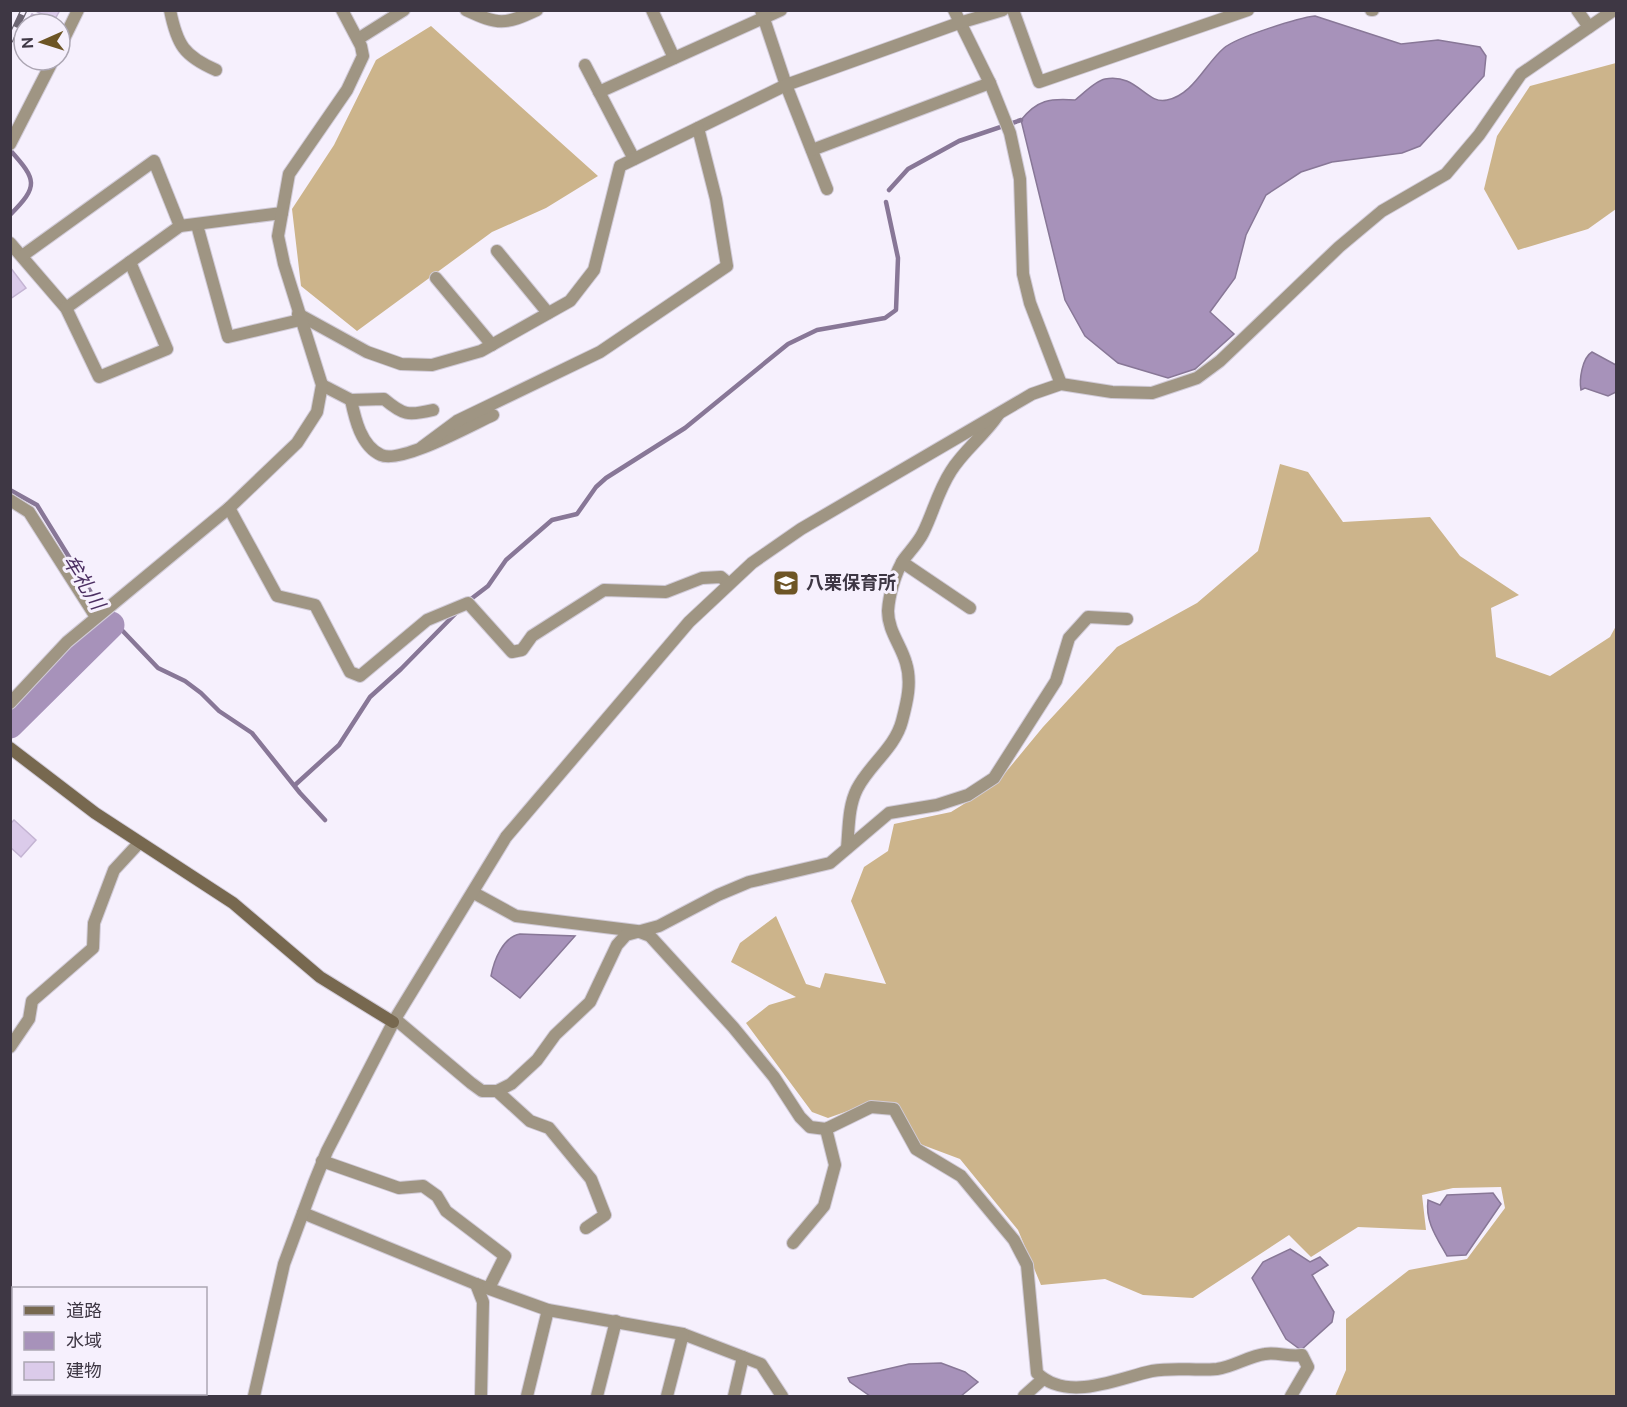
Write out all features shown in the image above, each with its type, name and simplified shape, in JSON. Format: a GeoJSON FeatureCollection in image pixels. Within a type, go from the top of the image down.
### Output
{"type":"FeatureCollection","features":[{"type":"Feature","properties":{"kind":"street"},"geometry":{"type":"LineString","coordinates":[[170,10],[174,31],[182,47],[194,60],[216,70]]}},
{"type":"Feature","properties":{"kind":"street"},"geometry":{"type":"LineString","coordinates":[[10,703],[67,642],[229,508],[297,443],[317,412],[322,385],[299,317],[278,236],[289,174],[347,90],[363,56],[358,39],[342,10]]}},
{"type":"Feature","properties":{"kind":"street"},"geometry":{"type":"LineString","coordinates":[[358,39],[404,10]]}},
{"type":"Feature","properties":{"kind":"street"},"geometry":{"type":"LineString","coordinates":[[466,10],[490,22],[509,23],[537,10]]}},
{"type":"Feature","properties":{"kind":"street"},"geometry":{"type":"LineString","coordinates":[[652,10],[674,58]]}},
{"type":"Feature","properties":{"kind":"street"},"geometry":{"type":"LineString","coordinates":[[599,92],[762,14],[781,10]]}},
{"type":"Feature","properties":{"kind":"street"},"geometry":{"type":"LineString","coordinates":[[954,10],[990,83],[1010,133],[1020,179],[1023,274],[1030,303],[1060,384]]}},
{"type":"Feature","properties":{"kind":"street"},"geometry":{"type":"LineString","coordinates":[[197,225],[228,336],[299,317],[367,352],[401,364],[432,366],[481,351],[570,301],[594,270],[620,166],[786,85],[959,23],[1003,10]]}},
{"type":"Feature","properties":{"kind":"street"},"geometry":{"type":"LineString","coordinates":[[1013,10],[1039,82],[1218,15],[1248,10]]}},
{"type":"Feature","properties":{"kind":"street"},"geometry":{"type":"LineString","coordinates":[[1577,10],[1589,27]]}},
{"type":"Feature","properties":{"kind":"street"},"geometry":{"type":"LineString","coordinates":[[254,1396],[284,1264],[322,1161],[394,1021],[506,837],[689,622],[728,583],[752,563],[801,529],[1032,393],[1060,384],[1112,392],[1152,393],[1197,378],[1220,361],[1339,247],[1382,211],[1446,174],[1479,135],[1521,74],[1614,10]]}},
{"type":"Feature","properties":{"kind":"street"},"geometry":{"type":"LineString","coordinates":[[762,14],[786,85],[827,189]]}},
{"type":"Feature","properties":{"kind":"street"},"geometry":{"type":"LineString","coordinates":[[585,65],[634,159]]}},
{"type":"Feature","properties":{"kind":"street"},"geometry":{"type":"LineString","coordinates":[[11,142],[47,72]]}},
{"type":"Feature","properties":{"kind":"street"},"geometry":{"type":"LineString","coordinates":[[812,150],[990,83]]}},
{"type":"Feature","properties":{"kind":"street"},"geometry":{"type":"LineString","coordinates":[[422,447],[457,421],[600,352],[727,266],[716,199],[698,128]]}},
{"type":"Feature","properties":{"kind":"street"},"geometry":{"type":"LineString","coordinates":[[22,256],[154,161],[180,226]]}},
{"type":"Feature","properties":{"kind":"street"},"geometry":{"type":"LineString","coordinates":[[66,308],[180,226],[282,213]]}},
{"type":"Feature","properties":{"kind":"street"},"geometry":{"type":"LineString","coordinates":[[10,243],[66,308],[99,377],[167,349],[130,262]]}},
{"type":"Feature","properties":{"kind":"street"},"geometry":{"type":"LineString","coordinates":[[497,251],[548,313]]}},
{"type":"Feature","properties":{"kind":"street"},"geometry":{"type":"LineString","coordinates":[[436,278],[492,345]]}},
{"type":"Feature","properties":{"kind":"street"},"geometry":{"type":"LineString","coordinates":[[322,385],[351,400],[384,399],[396,410],[410,415],[433,410]]}},
{"type":"Feature","properties":{"kind":"street"},"geometry":{"type":"LineString","coordinates":[[351,400],[356,421],[368,446],[382,456],[396,456],[422,447],[493,415]]}},
{"type":"Feature","properties":{"kind":"street"},"geometry":{"type":"LineString","coordinates":[[846,848],[851,804],[858,788],[883,755],[901,725],[909,688],[906,663],[891,631],[888,612],[894,581],[902,562],[922,535],[937,497],[951,471],[967,449],[989,429],[999,413]]}},
{"type":"Feature","properties":{"kind":"street"},"geometry":{"type":"LineString","coordinates":[[10,500],[29,512],[96,617]]}},
{"type":"Feature","properties":{"kind":"street"},"geometry":{"type":"LineString","coordinates":[[229,508],[277,596],[315,605],[350,672],[360,676],[427,620],[468,603],[513,651],[522,650],[532,636],[604,590],[666,592],[702,578],[720,577],[728,583]]}},
{"type":"Feature","properties":{"kind":"street"},"geometry":{"type":"LineString","coordinates":[[902,562],[970,608]]}},
{"type":"Feature","properties":{"kind":"street"},"geometry":{"type":"LineString","coordinates":[[11,751],[139,843],[233,903],[320,977],[394,1021],[482,1091],[497,1091],[511,1084],[537,1060],[555,1035],[590,1002],[616,945],[626,935],[659,926],[717,895],[749,882],[830,863],[889,813],[937,805],[968,795],[994,778],[1056,681],[1069,638],[1088,617],[1127,619]]}},
{"type":"Feature","properties":{"kind":"street"},"geometry":{"type":"LineString","coordinates":[[10,1047],[29,1018],[32,1001],[93,948],[94,922],[114,870],[139,843]]}},
{"type":"Feature","properties":{"kind":"street"},"geometry":{"type":"LineString","coordinates":[[474,893],[516,916],[638,931],[650,936],[733,1027],[774,1077],[800,1117],[810,1126],[826,1129],[871,1107],[894,1109],[916,1149],[961,1176],[1014,1240],[1027,1264],[1037,1373],[1052,1384],[1104,1385],[1152,1371],[1187,1368],[1218,1369],[1267,1353],[1290,1357],[1302,1355],[1308,1367],[1290,1396]]}},
{"type":"Feature","properties":{"kind":"street"},"geometry":{"type":"LineString","coordinates":[[497,1091],[530,1121],[549,1128],[591,1179],[605,1215],[586,1228]]}},
{"type":"Feature","properties":{"kind":"street"},"geometry":{"type":"LineString","coordinates":[[792,1243],[824,1206],[835,1165],[826,1129]]}},
{"type":"Feature","properties":{"kind":"street"},"geometry":{"type":"LineString","coordinates":[[322,1161],[399,1188],[423,1186],[437,1196],[446,1211],[505,1256],[489,1288]]}},
{"type":"Feature","properties":{"kind":"street"},"geometry":{"type":"LineString","coordinates":[[303,1213],[476,1284],[549,1310],[683,1334],[760,1364],[782,1396]]}},
{"type":"Feature","properties":{"kind":"street"},"geometry":{"type":"LineString","coordinates":[[476,1284],[483,1302],[481,1396]]}},
{"type":"Feature","properties":{"kind":"street"},"geometry":{"type":"LineString","coordinates":[[527,1396],[549,1310]]}},
{"type":"Feature","properties":{"kind":"street"},"geometry":{"type":"LineString","coordinates":[[597,1396],[616,1321]]}},
{"type":"Feature","properties":{"kind":"street"},"geometry":{"type":"LineString","coordinates":[[667,1396],[683,1334]]}},
{"type":"Feature","properties":{"kind":"street"},"geometry":{"type":"LineString","coordinates":[[734,1396],[743,1357]]}},
{"type":"Feature","properties":{"kind":"street"},"geometry":{"type":"LineString","coordinates":[[1024,1396],[1043,1378]]}},
{"type":"Feature","properties":{"kind":"shaded area"},"geometry":{"type":"Polygon","coordinates":[[[431,26],[598,176],[546,208],[492,232],[357,331],[301,286],[292,209],[334,145],[376,60],[431,26]]]}},
{"type":"Feature","properties":{"kind":"shaded area"},"geometry":{"type":"Polygon","coordinates":[[[1616,63],[1616,209],[1588,229],[1518,250],[1484,189],[1497,136],[1530,86],[1616,63]]]}},
{"type":"Feature","properties":{"kind":"shaded area"},"geometry":{"type":"Polygon","coordinates":[[[1280,464],[1308,472],[1343,522],[1430,517],[1460,556],[1519,595],[1491,608],[1496,657],[1550,676],[1610,637],[1616,626],[1616,1396],[1335,1396],[1346,1370],[1346,1319],[1409,1270],[1467,1259],[1505,1208],[1501,1187],[1453,1188],[1422,1195],[1426,1230],[1358,1227],[1311,1257],[1289,1235],[1193,1298],[1143,1295],[1105,1279],[1041,1285],[1018,1230],[960,1159],[920,1144],[899,1105],[876,1101],[828,1118],[812,1112],[746,1023],[769,1005],[796,997],[731,962],[740,943],[776,916],[806,984],[820,988],[825,973],[886,984],[851,901],[864,867],[888,851],[894,824],[951,812],[996,784],[1043,727],[1117,647],[1197,603],[1258,551],[1280,464]]]}},
{"type":"Feature","properties":{"kind":"water"},"geometry":{"type":"Polygon","coordinates":[[[1315,16],[1401,44],[1438,40],[1480,47],[1486,56],[1484,76],[1420,146],[1402,153],[1332,162],[1301,172],[1266,195],[1246,235],[1235,278],[1210,312],[1234,334],[1195,369],[1168,378],[1118,363],[1085,336],[1065,300],[1021,120],[1039,104],[1058,99],[1075,100],[1093,85],[1105,79],[1125,80],[1160,100],[1176,97],[1191,86],[1224,48],[1268,29],[1315,16]]]}},
{"type":"Feature","properties":{"kind":"water"},"geometry":{"type":"Polygon","coordinates":[[[1592,352],[1616,365],[1616,392],[1608,396],[1585,388],[1581,390],[1582,370],[1586,359],[1592,352]]]}},
{"type":"Feature","properties":{"kind":"water"},"geometry":{"type":"Polygon","coordinates":[[[520,934],[575,936],[520,998],[491,976],[494,963],[504,944],[520,934]]]}},
{"type":"Feature","properties":{"kind":"water"},"geometry":{"type":"Polygon","coordinates":[[[1493,1193],[1501,1204],[1466,1255],[1447,1256],[1430,1223],[1428,1200],[1440,1205],[1447,1195],[1493,1193]]]}},
{"type":"Feature","properties":{"kind":"water"},"geometry":{"type":"Polygon","coordinates":[[[1290,1249],[1310,1262],[1320,1257],[1328,1265],[1312,1275],[1334,1312],[1332,1322],[1301,1350],[1286,1339],[1252,1278],[1263,1262],[1290,1249]]]}},
{"type":"Feature","properties":{"kind":"water"},"geometry":{"type":"Polygon","coordinates":[[[941,1363],[965,1372],[978,1382],[961,1396],[870,1396],[850,1382],[848,1378],[909,1364],[941,1363]]]}},
{"type":"Feature","properties":{"kind":"building"},"geometry":{"type":"Polygon","coordinates":[[[34,10],[60,10],[59,12],[34,10]]]}},
{"type":"Feature","properties":{"kind":"building"},"geometry":{"type":"Polygon","coordinates":[[[10,267],[26,288],[10,299],[10,267]]]}},
{"type":"Feature","properties":{"kind":"building"},"geometry":{"type":"Polygon","coordinates":[[[14,820],[36,840],[21,857],[10,847],[10,824],[14,820]]]}},
{"type":"Feature","properties":{"kind":"waterway"},"geometry":{"type":"LineString","coordinates":[[889,190],[908,169],[959,141],[1021,120]]}},
{"type":"Feature","properties":{"kind":"waterway","name":"牟礼川"},"geometry":{"type":"LineString","coordinates":[[10,150],[30,176],[31,183],[26,197],[10,215]]}},
{"type":"Feature","properties":{"kind":"waterway"},"geometry":{"type":"LineString","coordinates":[[471,599],[488,586],[506,560],[552,520],[577,514],[596,487],[606,478],[685,428],[788,344],[817,330],[885,318],[896,310],[898,258],[886,202]]}},
{"type":"Feature","properties":{"kind":"waterway"},"geometry":{"type":"LineString","coordinates":[[10,490],[37,505],[111,625],[118,626],[158,668],[185,681],[219,711],[252,733],[325,820]]}},
{"type":"Feature","properties":{"kind":"waterway"},"geometry":{"type":"LineString","coordinates":[[295,785],[339,745],[370,697],[457,612]]}},
{"type":"Feature","properties":{"kind":"waterway","name":"牟礼川"},"geometry":{"type":"LineString","coordinates":[[10,725],[111,625]]}},
{"type":"Feature","properties":{"kind":"railway"},"geometry":{"type":"LineString","coordinates":[[10,40],[24,10]]}},
{"type":"Feature","properties":{"kind":"place","name":"八栗保育所"},"geometry":{"type":"Point","coordinates":[786,583]}}]}
